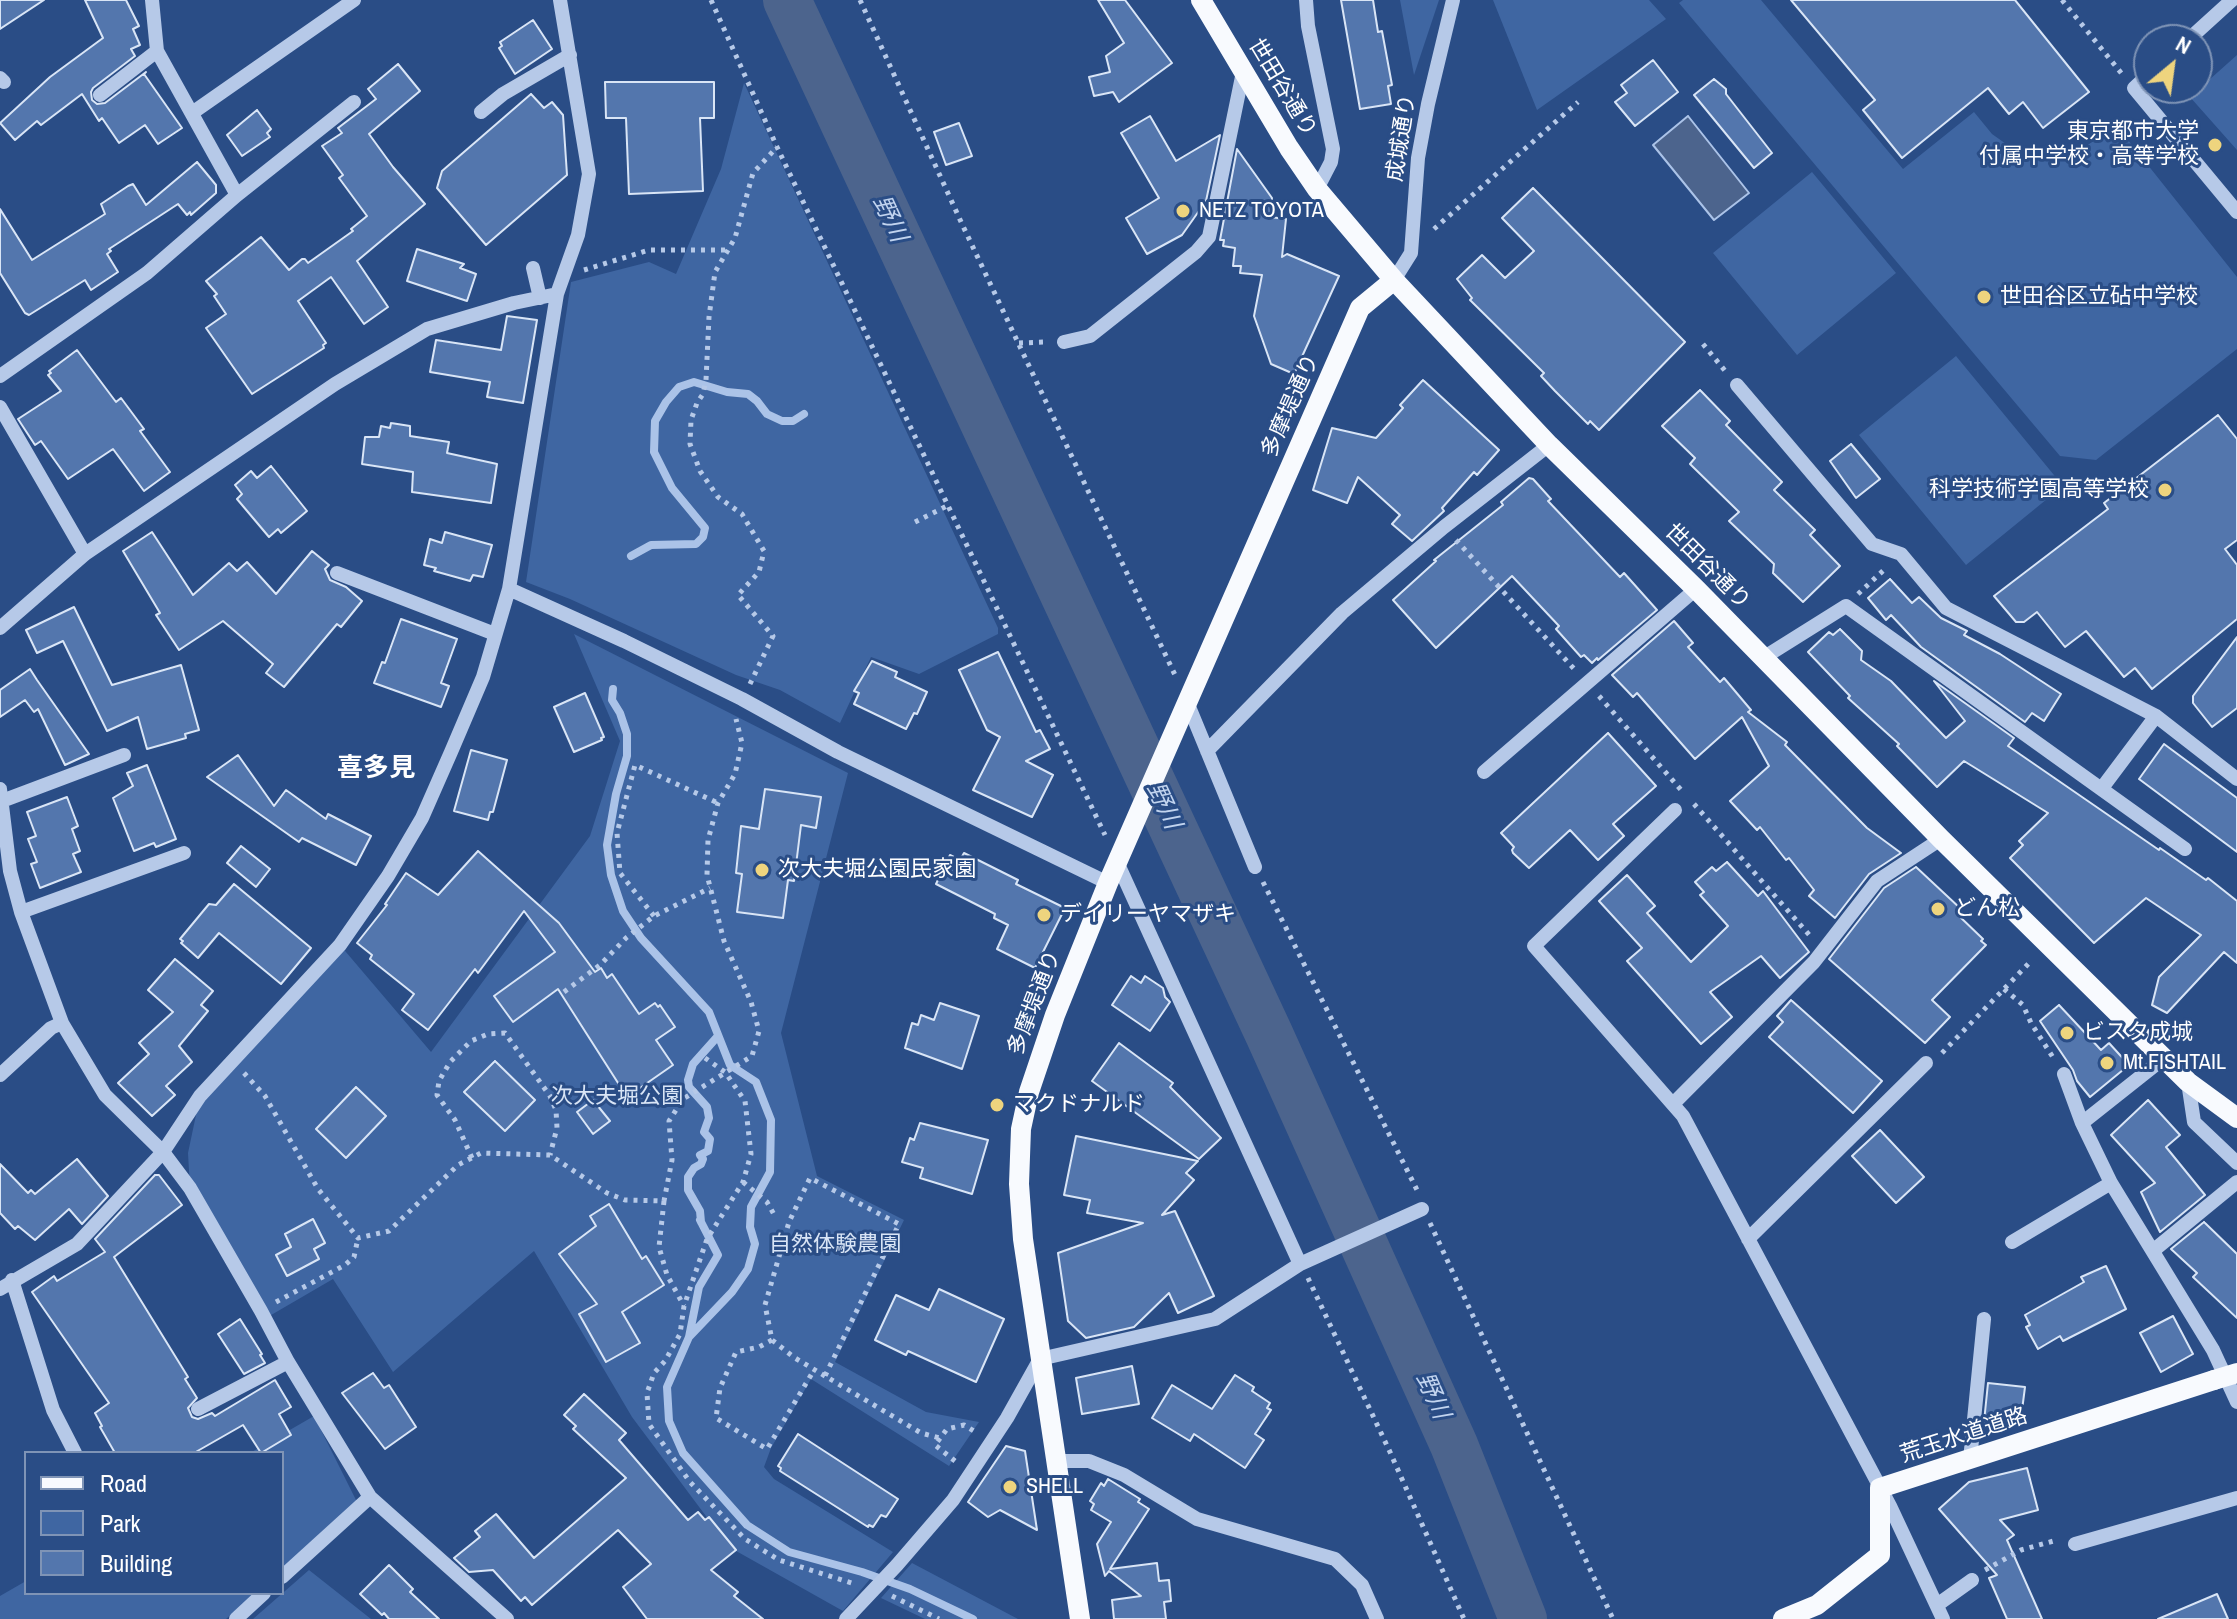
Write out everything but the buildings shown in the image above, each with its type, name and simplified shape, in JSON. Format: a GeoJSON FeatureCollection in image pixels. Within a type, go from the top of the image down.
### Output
{"type":"FeatureCollection","features":[{"type":"Feature","properties":{"kind":"main road","name":"世田谷通り"},"geometry":{"type":"LineString","coordinates":[[1201,0],[1317,189],[1394,280],[1549,445],[1696,589],[1941,839],[2188,1082],[2237,1118]]}},
{"type":"Feature","properties":{"kind":"main road","name":"多摩堤通り"},"geometry":{"type":"LineString","coordinates":[[1080,1619],[1023,1239],[1019,1184],[1021,1129],[1040,1054],[1108,883],[1184,708],[1360,308],[1394,280]]}},
{"type":"Feature","properties":{"kind":"main road","name":"荒玉水道道路"},"geometry":{"type":"LineString","coordinates":[[1783,1619],[1817,1605],[1880,1555],[1880,1488],[2237,1373]]}},
{"type":"Feature","properties":{"kind":"street"},"geometry":{"type":"LineString","coordinates":[[152,0],[157,51],[237,195]]}},
{"type":"Feature","properties":{"kind":"street"},"geometry":{"type":"LineString","coordinates":[[192,113],[354,0]]}},
{"type":"Feature","properties":{"kind":"street"},"geometry":{"type":"LineString","coordinates":[[74,1451],[53,1410],[6,1285],[77,1244],[163,1152],[200,1096],[340,945],[388,876],[422,818],[483,677],[509,589],[557,294],[578,235],[589,174],[560,0]]}},
{"type":"Feature","properties":{"kind":"street"},"geometry":{"type":"LineString","coordinates":[[1306,0],[1308,26],[1333,149],[1331,162],[1317,189]]}},
{"type":"Feature","properties":{"kind":"street","name":"成城通り"},"geometry":{"type":"LineString","coordinates":[[1394,280],[1411,253],[1418,158],[1453,0]]}},
{"type":"Feature","properties":{"kind":"street"},"geometry":{"type":"LineString","coordinates":[[2206,24],[2232,0]]}},
{"type":"Feature","properties":{"kind":"street"},"geometry":{"type":"LineString","coordinates":[[100,95],[157,51]]}},
{"type":"Feature","properties":{"kind":"street"},"geometry":{"type":"LineString","coordinates":[[481,112],[503,94],[570,55]]}},
{"type":"Feature","properties":{"kind":"street"},"geometry":{"type":"LineString","coordinates":[[1064,342],[1090,336],[1196,252],[1209,237],[1243,72]]}},
{"type":"Feature","properties":{"kind":"street"},"geometry":{"type":"LineString","coordinates":[[0,376],[147,273],[237,195],[354,102]]}},
{"type":"Feature","properties":{"kind":"street"},"geometry":{"type":"LineString","coordinates":[[2147,104],[2237,212]]}},
{"type":"Feature","properties":{"kind":"street"},"geometry":{"type":"LineString","coordinates":[[533,268],[540,298]]}},
{"type":"Feature","properties":{"kind":"street"},"geometry":{"type":"LineString","coordinates":[[0,628],[85,554],[335,384],[427,329],[514,303],[557,294]]}},
{"type":"Feature","properties":{"kind":"street"},"geometry":{"type":"LineString","coordinates":[[1737,385],[1872,544],[1901,554],[1946,608],[2156,716],[2237,779]]}},
{"type":"Feature","properties":{"kind":"street"},"geometry":{"type":"LineString","coordinates":[[0,407],[85,554]]}},
{"type":"Feature","properties":{"kind":"street"},"geometry":{"type":"LineString","coordinates":[[1207,751],[1342,613],[1444,527],[1549,445]]}},
{"type":"Feature","properties":{"kind":"street"},"geometry":{"type":"LineString","coordinates":[[337,573],[495,634]]}},
{"type":"Feature","properties":{"kind":"street"},"geometry":{"type":"LineString","coordinates":[[509,589],[742,699],[838,752],[1108,883]]}},
{"type":"Feature","properties":{"kind":"street"},"geometry":{"type":"LineString","coordinates":[[1484,772],[1696,589]]}},
{"type":"Feature","properties":{"kind":"street"},"geometry":{"type":"LineString","coordinates":[[1763,658],[1846,606],[2185,849]]}},
{"type":"Feature","properties":{"kind":"street"},"geometry":{"type":"LineString","coordinates":[[1184,708],[1207,751],[1255,867]]}},
{"type":"Feature","properties":{"kind":"street"},"geometry":{"type":"LineString","coordinates":[[2102,788],[2156,716]]}},
{"type":"Feature","properties":{"kind":"street"},"geometry":{"type":"LineString","coordinates":[[124,755],[1,795],[10,871],[21,912],[62,1023],[105,1095],[163,1152],[190,1188],[288,1362],[370,1497],[507,1619]]}},
{"type":"Feature","properties":{"kind":"street"},"geometry":{"type":"LineString","coordinates":[[1675,810],[1534,946],[1674,1103],[1880,1488],[1940,1612],[1972,1580]]}},
{"type":"Feature","properties":{"kind":"street"},"geometry":{"type":"LineString","coordinates":[[1674,1103],[1823,951],[1877,881],[1941,839]]}},
{"type":"Feature","properties":{"kind":"street"},"geometry":{"type":"LineString","coordinates":[[21,912],[184,853]]}},
{"type":"Feature","properties":{"kind":"street"},"geometry":{"type":"LineString","coordinates":[[1117,862],[1307,1260]]}},
{"type":"Feature","properties":{"kind":"street"},"geometry":{"type":"LineString","coordinates":[[0,1075],[51,1028],[62,1023]]}},
{"type":"Feature","properties":{"kind":"street"},"geometry":{"type":"LineString","coordinates":[[2082,1123],[2164,1058]]}},
{"type":"Feature","properties":{"kind":"street"},"geometry":{"type":"LineString","coordinates":[[1748,1239],[1926,1063]]}},
{"type":"Feature","properties":{"kind":"street"},"geometry":{"type":"LineString","coordinates":[[2064,1074],[2082,1123],[2111,1183],[2213,1350],[2237,1402]]}},
{"type":"Feature","properties":{"kind":"street"},"geometry":{"type":"LineString","coordinates":[[2188,1082],[2194,1122],[2237,1163]]}},
{"type":"Feature","properties":{"kind":"street"},"geometry":{"type":"LineString","coordinates":[[2154,1250],[2237,1182]]}},
{"type":"Feature","properties":{"kind":"street"},"geometry":{"type":"LineString","coordinates":[[2012,1242],[2111,1183]]}},
{"type":"Feature","properties":{"kind":"street"},"geometry":{"type":"LineString","coordinates":[[846,1619],[897,1565],[971,1474],[1040,1359],[1215,1319],[1307,1260],[1417,1210]]}},
{"type":"Feature","properties":{"kind":"street"},"geometry":{"type":"LineString","coordinates":[[1970,1460],[1984,1319]]}},
{"type":"Feature","properties":{"kind":"street"},"geometry":{"type":"LineString","coordinates":[[198,1409],[288,1362]]}},
{"type":"Feature","properties":{"kind":"street"},"geometry":{"type":"LineString","coordinates":[[1057,1461],[1089,1461],[1124,1475],[1197,1519],[1335,1559],[1362,1585],[1377,1619]]}},
{"type":"Feature","properties":{"kind":"street"},"geometry":{"type":"LineString","coordinates":[[284,1575],[370,1497]]}},
{"type":"Feature","properties":{"kind":"street"},"geometry":{"type":"LineString","coordinates":[[2075,1544],[2237,1498]]}},
{"type":"Feature","properties":{"kind":"street"},"geometry":{"type":"LineString","coordinates":[[236,1619],[262,1595]]}},
{"type":"Feature","properties":{"kind":"path"},"geometry":{"type":"LineString","coordinates":[[711,0],[777,147],[1117,862]]}},
{"type":"Feature","properties":{"kind":"path"},"geometry":{"type":"LineString","coordinates":[[860,0],[1184,708]]}},
{"type":"Feature","properties":{"kind":"path"},"geometry":{"type":"LineString","coordinates":[[2062,0],[2133,87]]}},
{"type":"Feature","properties":{"kind":"path"},"geometry":{"type":"LineString","coordinates":[[1434,229],[1578,102]]}},
{"type":"Feature","properties":{"kind":"path"},"geometry":{"type":"LineString","coordinates":[[684,1306],[667,1275],[659,1247],[672,1160],[669,1121],[683,1099],[752,1056],[759,1031],[751,1002],[724,941],[707,875],[708,840],[718,803],[735,774],[742,743],[736,718],[742,699],[773,636],[738,595],[759,572],[764,551],[742,514],[718,497],[700,471],[690,444],[691,420],[706,380],[715,272],[735,238],[753,173],[777,147]]}},
{"type":"Feature","properties":{"kind":"path"},"geometry":{"type":"LineString","coordinates":[[564,276],[649,250],[728,250]]}},
{"type":"Feature","properties":{"kind":"path"},"geometry":{"type":"LineString","coordinates":[[1703,344],[1737,385]]}},
{"type":"Feature","properties":{"kind":"path"},"geometry":{"type":"LineString","coordinates":[[915,522],[947,506]]}},
{"type":"Feature","properties":{"kind":"path"},"geometry":{"type":"LineString","coordinates":[[1444,527],[1587,683],[1823,951]]}},
{"type":"Feature","properties":{"kind":"path"},"geometry":{"type":"LineString","coordinates":[[1846,606],[1901,554]]}},
{"type":"Feature","properties":{"kind":"path"},"geometry":{"type":"LineString","coordinates":[[652,918],[620,873],[617,833],[635,765],[718,803]]}},
{"type":"Feature","properties":{"kind":"path"},"geometry":{"type":"LineString","coordinates":[[1255,867],[1417,1190],[1417,1210],[1430,1221],[1613,1619]]}},
{"type":"Feature","properties":{"kind":"path"},"geometry":{"type":"LineString","coordinates":[[564,992],[600,965],[626,938],[652,918],[710,888]]}},
{"type":"Feature","properties":{"kind":"path"},"geometry":{"type":"LineString","coordinates":[[1926,1063],[1937,1058],[2047,944]]}},
{"type":"Feature","properties":{"kind":"path"},"geometry":{"type":"LineString","coordinates":[[2004,989],[2023,1005],[2064,1074]]}},
{"type":"Feature","properties":{"kind":"path"},"geometry":{"type":"LineString","coordinates":[[472,1158],[455,1120],[437,1095],[439,1081],[450,1062],[471,1041],[488,1034],[505,1033],[550,1096],[557,1128],[550,1155]]}},
{"type":"Feature","properties":{"kind":"path"},"geometry":{"type":"LineString","coordinates":[[705,1058],[725,1072],[745,1101],[751,1154],[743,1182],[707,1239],[684,1306],[680,1334],[665,1361],[654,1373],[647,1393],[649,1424],[690,1482],[745,1539],[779,1560],[879,1585],[939,1619]]}},
{"type":"Feature","properties":{"kind":"path"},"geometry":{"type":"LineString","coordinates":[[232,1061],[265,1096],[318,1189],[358,1238]]}},
{"type":"Feature","properties":{"kind":"path"},"geometry":{"type":"LineString","coordinates":[[358,1238],[389,1231],[458,1165],[481,1153],[550,1155],[607,1193],[625,1200],[664,1201]]}},
{"type":"Feature","properties":{"kind":"path"},"geometry":{"type":"LineString","coordinates":[[825,1376],[899,1224],[810,1178],[789,1222],[765,1305],[772,1340],[814,1370],[921,1433],[940,1438]]}},
{"type":"Feature","properties":{"kind":"path"},"geometry":{"type":"LineString","coordinates":[[743,1182],[767,1202],[776,1218]]}},
{"type":"Feature","properties":{"kind":"path"},"geometry":{"type":"LineString","coordinates":[[261,1311],[345,1265],[354,1257],[358,1238]]}},
{"type":"Feature","properties":{"kind":"path"},"geometry":{"type":"LineString","coordinates":[[1307,1260],[1464,1619]]}},
{"type":"Feature","properties":{"kind":"path"},"geometry":{"type":"LineString","coordinates":[[772,1340],[759,1347],[736,1352],[720,1388],[716,1418],[767,1449],[814,1370]]}},
{"type":"Feature","properties":{"kind":"path"},"geometry":{"type":"LineString","coordinates":[[971,1474],[935,1445],[947,1429],[964,1425],[992,1441]]}},
{"type":"Feature","properties":{"kind":"path"},"geometry":{"type":"LineString","coordinates":[[1972,1580],[1994,1563],[2021,1550],[2071,1536],[2075,1544]]}},
{"type":"Feature","properties":{"kind":"green space"},"geometry":{"type":"Polygon","coordinates":[[[1400,0],[1439,0],[1414,75],[1400,0]]]}},
{"type":"Feature","properties":{"kind":"green space"},"geometry":{"type":"Polygon","coordinates":[[[1493,0],[1649,0],[1666,19],[1537,110],[1493,0]]]}},
{"type":"Feature","properties":{"kind":"green space"},"geometry":{"type":"Polygon","coordinates":[[[1683,0],[1761,0],[1903,169],[1974,112],[1992,134],[2016,151],[2048,158],[2075,154],[2116,125],[2237,277],[2237,349],[2096,460],[2060,456],[1679,3],[1683,0]]]}},
{"type":"Feature","properties":{"kind":"green space"},"geometry":{"type":"Polygon","coordinates":[[[2237,55],[2237,150],[2196,104],[2213,104],[2213,76],[2237,55]]]}},
{"type":"Feature","properties":{"kind":"green space"},"geometry":{"type":"Polygon","coordinates":[[[744,83],[998,628],[998,634],[919,674],[871,657],[840,723],[780,690],[736,675],[526,582],[571,282],[649,262],[676,274],[721,169],[744,83]]]}},
{"type":"Feature","properties":{"kind":"green space"},"geometry":{"type":"Polygon","coordinates":[[[1812,172],[1896,273],[1797,355],[1713,253],[1812,172]]]}},
{"type":"Feature","properties":{"kind":"green space"},"geometry":{"type":"Polygon","coordinates":[[[1956,356],[2063,486],[1966,565],[1859,435],[1956,356]]]}},
{"type":"Feature","properties":{"kind":"green space","name":"次大夫堀公園"},"geometry":{"type":"Polygon","coordinates":[[[574,634],[848,773],[781,1033],[817,1176],[904,1220],[835,1362],[926,1412],[979,1422],[949,1466],[811,1379],[771,1448],[764,1467],[774,1479],[893,1552],[843,1611],[729,1547],[632,1417],[534,1251],[393,1372],[333,1279],[266,1318],[190,1188],[188,1153],[200,1096],[340,945],[431,1052],[590,836],[620,741],[574,634]]]}},
{"type":"Feature","properties":{"kind":"green space"},"geometry":{"type":"Polygon","coordinates":[[[314,1416],[357,1502],[284,1567],[284,1451],[253,1451],[314,1416]]]}},
{"type":"Feature","properties":{"kind":"green space"},"geometry":{"type":"Polygon","coordinates":[[[912,1563],[1018,1619],[925,1619],[881,1598],[912,1563]]]}},
{"type":"Feature","properties":{"kind":"green space"},"geometry":{"type":"Polygon","coordinates":[[[309,1570],[371,1619],[253,1619],[309,1570]]]}},
{"type":"Feature","properties":{"kind":"green space"},"geometry":{"type":"Polygon","coordinates":[[[24,1582],[24,1595],[253,1595],[226,1619],[0,1619],[0,1596],[24,1582]]]}},
{"type":"Feature","properties":{"kind":"shaded area"},"geometry":{"type":"Polygon","coordinates":[[[1688,116],[1749,193],[1714,220],[1653,145],[1688,116]]]}},
{"type":"Feature","properties":{"kind":"waterway","name":"野川"},"geometry":{"type":"LineString","coordinates":[[787,0],[1269,1034],[1454,1445],[1523,1619]]}},
{"type":"Feature","properties":{"kind":"waterway"},"geometry":{"type":"LineString","coordinates":[[631,556],[651,545],[696,544],[703,537],[705,528],[672,488],[654,452],[655,421],[679,387],[694,382],[727,392],[748,394],[767,414],[782,421],[793,421],[804,414]]}},
{"type":"Feature","properties":{"kind":"waterway"},"geometry":{"type":"LineString","coordinates":[[613,689],[612,700],[627,734],[627,756],[616,794],[607,845],[611,875],[623,911],[641,938],[709,1012],[730,1065],[756,1082],[771,1120],[770,1172],[751,1207],[750,1227],[755,1244],[748,1269],[732,1292],[689,1337]]}},
{"type":"Feature","properties":{"kind":"waterway"},"geometry":{"type":"LineString","coordinates":[[701,1222],[700,1211],[688,1190],[688,1177],[701,1164],[703,1159],[700,1155],[708,1151],[710,1139],[704,1132],[709,1118],[707,1107],[689,1087],[688,1080],[693,1064],[718,1036]]}},
{"type":"Feature","properties":{"kind":"waterway"},"geometry":{"type":"LineString","coordinates":[[700,1220],[718,1255],[699,1287],[689,1337],[667,1387],[669,1421],[683,1453],[747,1525],[789,1552],[910,1589],[973,1619]]}},
{"type":"Feature","properties":{"kind":"place","name":"東京都市大学 付属中学校・高等学校"},"geometry":{"type":"Point","coordinates":[2215,145]}},
{"type":"Feature","properties":{"kind":"place","name":"NETZ TOYOTA"},"geometry":{"type":"Point","coordinates":[1183,211]}},
{"type":"Feature","properties":{"kind":"place","name":"世田谷区立砧中学校"},"geometry":{"type":"Point","coordinates":[1984,297]}},
{"type":"Feature","properties":{"kind":"place","name":"科学技術学園高等学校"},"geometry":{"type":"Point","coordinates":[2165,490]}},
{"type":"Feature","properties":{"kind":"place","name":"次大夫堀公園民家園"},"geometry":{"type":"Point","coordinates":[762,870]}},
{"type":"Feature","properties":{"kind":"place","name":"どん松"},"geometry":{"type":"Point","coordinates":[1938,909]}},
{"type":"Feature","properties":{"kind":"place","name":"デイリーヤマザキ"},"geometry":{"type":"Point","coordinates":[1044,915]}},
{"type":"Feature","properties":{"kind":"place","name":"ビスタ成城"},"geometry":{"type":"Point","coordinates":[2067,1033]}},
{"type":"Feature","properties":{"kind":"place","name":"Mt.FISHTAIL"},"geometry":{"type":"Point","coordinates":[2107,1063]}},
{"type":"Feature","properties":{"kind":"place","name":"マクドナルド"},"geometry":{"type":"Point","coordinates":[997,1105]}},
{"type":"Feature","properties":{"kind":"place","name":"SHELL"},"geometry":{"type":"Point","coordinates":[1010,1487]}},
{"type":"Feature","properties":{"kind":"district","name":"喜多見"},"geometry":{"type":"Point","coordinates":[376,769]}},
{"type":"Feature","properties":{"kind":"park label","name":"自然体験農園"},"geometry":{"type":"Point","coordinates":[835,1245]}}]}
